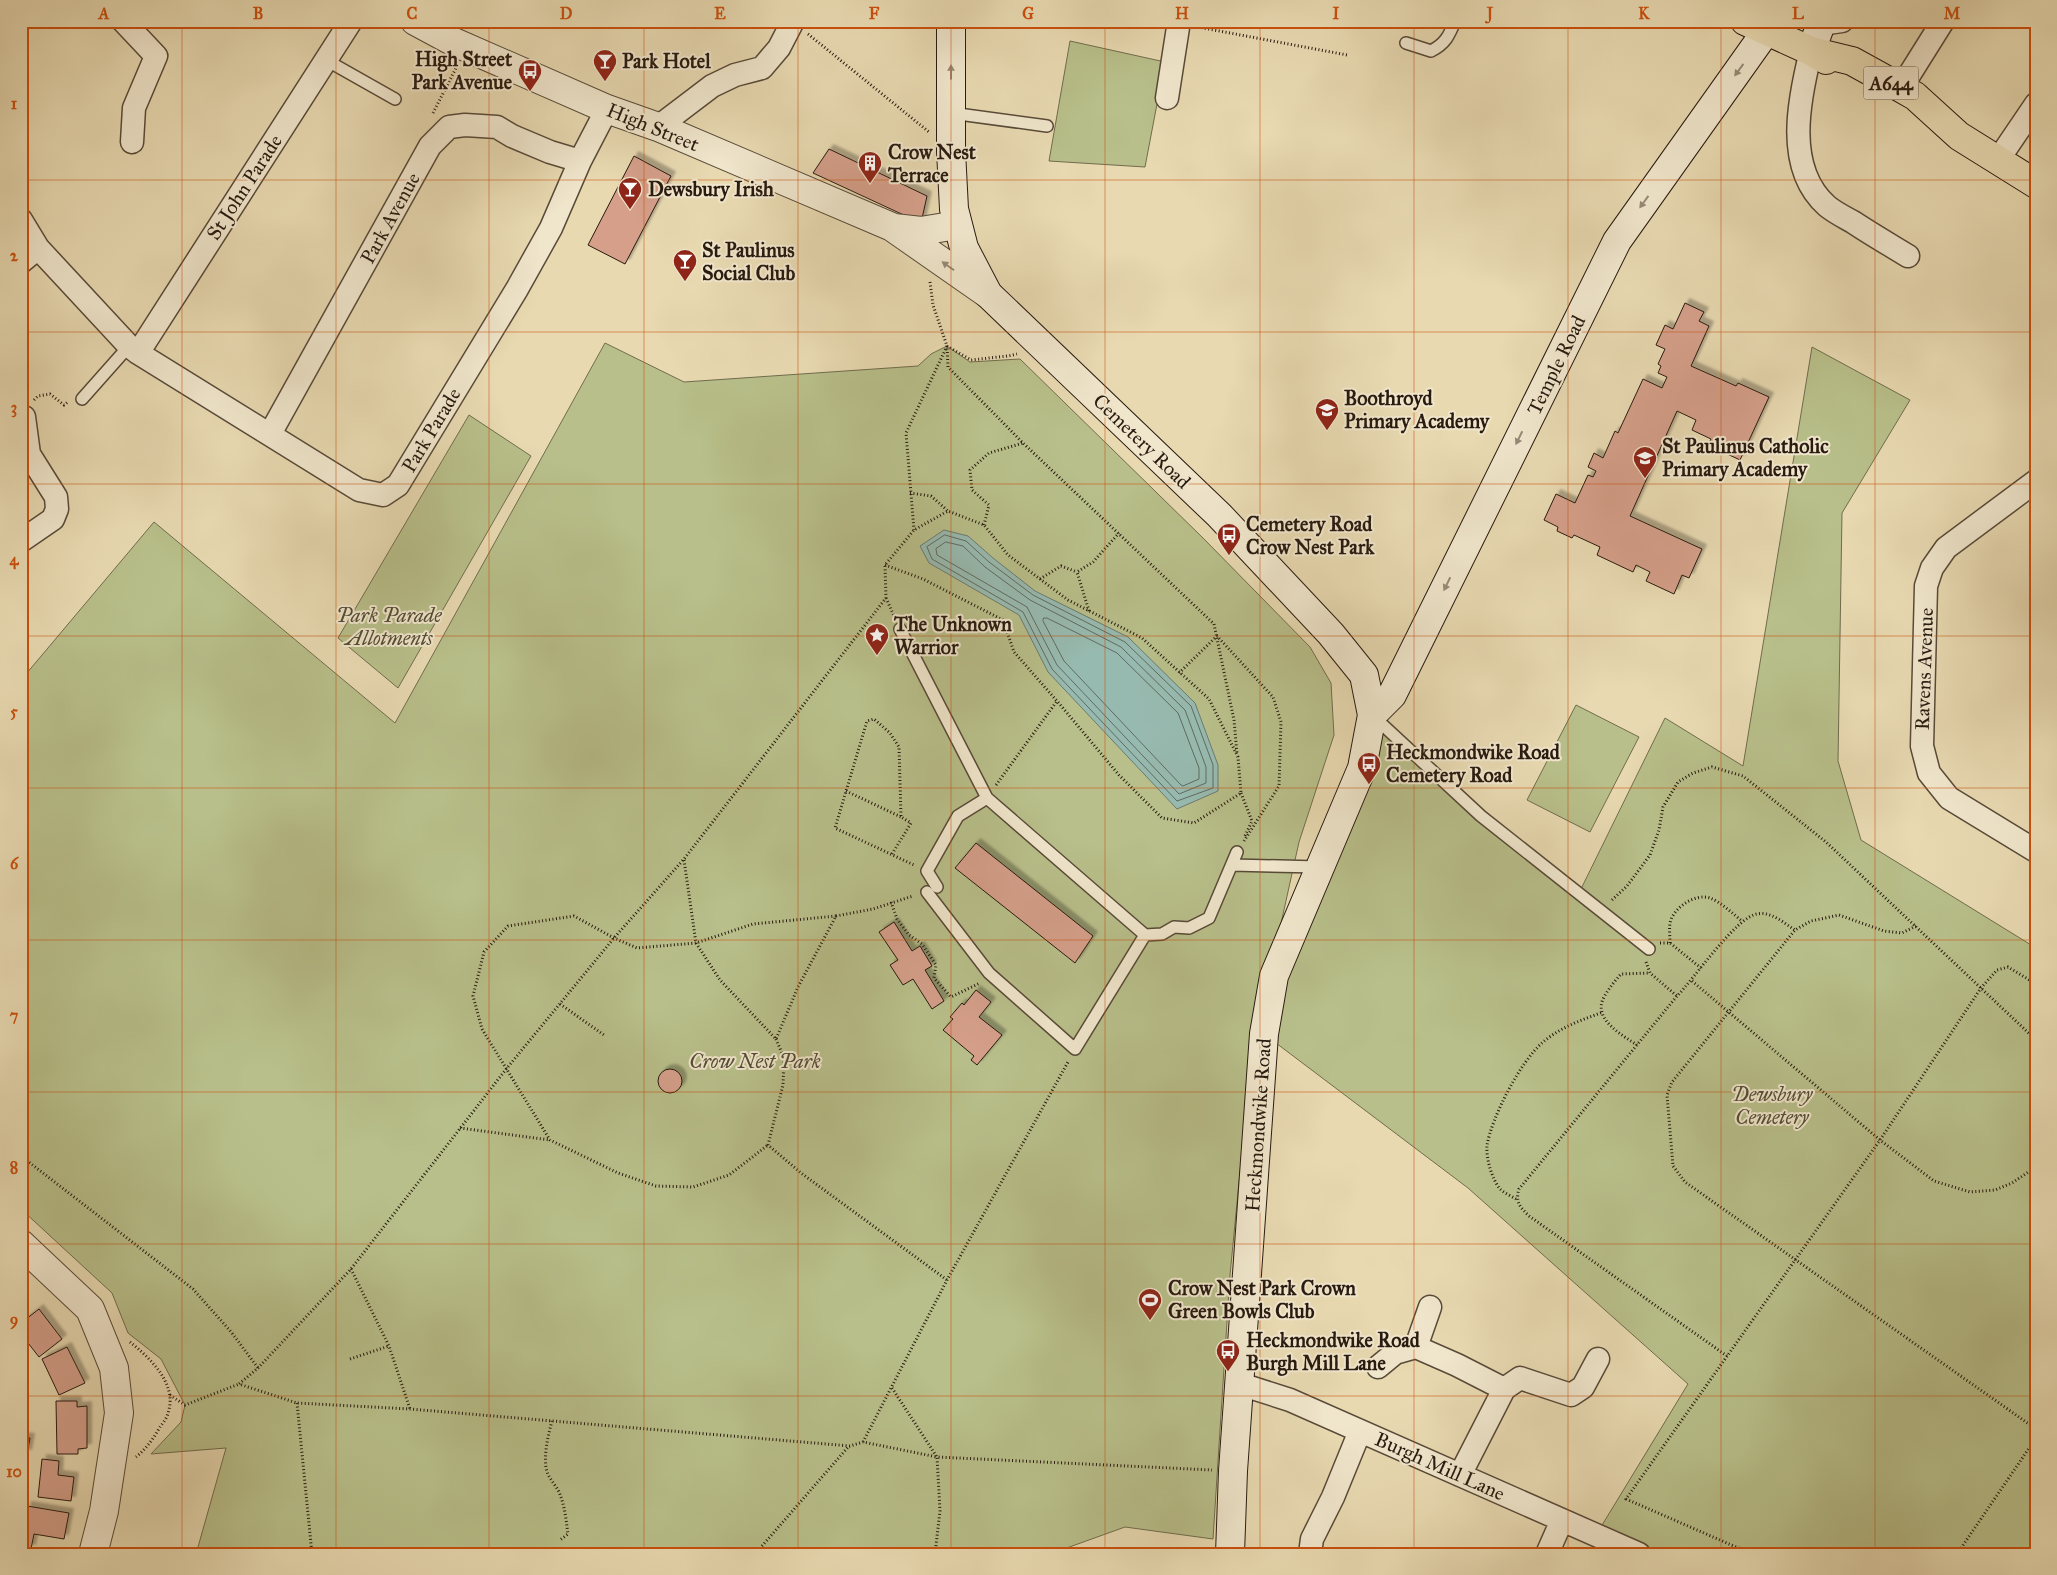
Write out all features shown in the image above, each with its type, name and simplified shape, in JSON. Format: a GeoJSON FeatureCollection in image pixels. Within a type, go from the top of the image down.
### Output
{"type":"FeatureCollection","features":[{"type":"Feature","properties":{"kind":"highway","name":"A644"},"geometry":{"type":"LineString","coordinates":[[1756,26],[1811,51],[1926,124],[1959,136]]}},
{"type":"Feature","properties":{"kind":"highway","name":"A644"},"geometry":{"type":"LineString","coordinates":[[1811,51],[1852,62],[1916,96],[1959,136],[2036,184]]}},
{"type":"Feature","properties":{"kind":"main road","name":"High Street"},"geometry":{"type":"LineString","coordinates":[[416,21],[467,47],[608,109],[658,127],[892,228],[988,294]]}},
{"type":"Feature","properties":{"kind":"main road","name":"Cemetery Road"},"geometry":{"type":"LineString","coordinates":[[951,21],[951,150],[954,209],[964,248],[988,294],[1219,515],[1331,634],[1364,675],[1372,715]]}},
{"type":"Feature","properties":{"kind":"main road"},"geometry":{"type":"LineString","coordinates":[[1811,51],[1828,22]]}},
{"type":"Feature","properties":{"kind":"main road","name":"Temple Road"},"geometry":{"type":"LineString","coordinates":[[1372,715],[1392,695],[1617,241],[1756,26]]}},
{"type":"Feature","properties":{"kind":"main road","name":"High Street"},"geometry":{"type":"LineString","coordinates":[[892,228],[921,232],[957,225]]}},
{"type":"Feature","properties":{"kind":"main road","name":"Heckmondwike Road"},"geometry":{"type":"LineString","coordinates":[[1230,1554],[1232,1471],[1240,1384],[1264,1034],[1274,976],[1362,768],[1372,715]]}},
{"type":"Feature","properties":{"kind":"main road"},"geometry":{"type":"LineString","coordinates":[[21,1244],[90,1309],[114,1368],[119,1413],[104,1511],[93,1554]]}},
{"type":"Feature","properties":{"kind":"street"},"geometry":{"type":"LineString","coordinates":[[123,21],[156,56],[134,108],[132,142]]}},
{"type":"Feature","properties":{"kind":"street","name":"St John Parade"},"geometry":{"type":"LineString","coordinates":[[133,350],[351,21]]}},
{"type":"Feature","properties":{"kind":"street"},"geometry":{"type":"LineString","coordinates":[[658,127],[712,86],[736,75],[762,68],[779,48],[793,21]]}},
{"type":"Feature","properties":{"kind":"street"},"geometry":{"type":"LineString","coordinates":[[1901,88],[1943,21]]}},
{"type":"Feature","properties":{"kind":"street"},"geometry":{"type":"LineString","coordinates":[[1167,98],[1179,22]]}},
{"type":"Feature","properties":{"kind":"street"},"geometry":{"type":"LineString","coordinates":[[1811,51],[1802,88],[1799,131],[1800,160],[1809,186],[1827,206],[1908,256]]}},
{"type":"Feature","properties":{"kind":"street"},"geometry":{"type":"LineString","coordinates":[[1998,160],[2036,104]]}},
{"type":"Feature","properties":{"kind":"street","name":"Park Parade"},"geometry":{"type":"LineString","coordinates":[[21,220],[30,255],[133,350],[359,490],[383,495],[398,485],[517,289],[551,228],[580,161],[608,109]]}},
{"type":"Feature","properties":{"kind":"street","name":"Park Avenue"},"geometry":{"type":"LineString","coordinates":[[270,434],[430,146],[449,127],[465,125],[497,127],[512,136],[550,152],[580,161]]}},
{"type":"Feature","properties":{"kind":"street"},"geometry":{"type":"LineString","coordinates":[[21,541],[53,519],[57,509],[56,497],[29,454],[24,418]]}},
{"type":"Feature","properties":{"kind":"street","name":"Ravens Avenue"},"geometry":{"type":"LineString","coordinates":[[2036,482],[1946,548],[1932,568],[1926,586],[1922,746],[1929,772],[1949,798],[2036,851]]}},
{"type":"Feature","properties":{"kind":"street"},"geometry":{"type":"LineString","coordinates":[[1416,1347],[1430,1307]]}},
{"type":"Feature","properties":{"kind":"street"},"geometry":{"type":"LineString","coordinates":[[1378,1367],[1395,1353],[1416,1347],[1504,1389]]}},
{"type":"Feature","properties":{"kind":"street"},"geometry":{"type":"LineString","coordinates":[[1460,1475],[1504,1389],[1520,1378],[1572,1395],[1583,1387],[1598,1359]]}},
{"type":"Feature","properties":{"kind":"street","name":"Burgh Mill Lane"},"geometry":{"type":"LineString","coordinates":[[1240,1384],[1290,1400],[1639,1554]]}},
{"type":"Feature","properties":{"kind":"street"},"geometry":{"type":"LineString","coordinates":[[1310,1554],[1312,1539],[1333,1497],[1360,1431]]}},
{"type":"Feature","properties":{"kind":"street"},"geometry":{"type":"LineString","coordinates":[[1547,1554],[1562,1520]]}},
{"type":"Feature","properties":{"kind":"lane"},"geometry":{"type":"LineString","coordinates":[[1406,43],[1431,51],[1442,46],[1449,36],[1455,21]]}},
{"type":"Feature","properties":{"kind":"lane"},"geometry":{"type":"LineString","coordinates":[[326,60],[395,99]]}},
{"type":"Feature","properties":{"kind":"lane"},"geometry":{"type":"LineString","coordinates":[[951,113],[1047,126]]}},
{"type":"Feature","properties":{"kind":"lane"},"geometry":{"type":"LineString","coordinates":[[82,399],[133,350]]}},
{"type":"Feature","properties":{"kind":"lane"},"geometry":{"type":"LineString","coordinates":[[900,628],[987,798],[1145,935],[1162,934],[1174,927],[1189,928],[1210,918],[1237,852]]}},
{"type":"Feature","properties":{"kind":"lane"},"geometry":{"type":"LineString","coordinates":[[1372,715],[1481,816],[1649,949]]}},
{"type":"Feature","properties":{"kind":"lane"},"geometry":{"type":"LineString","coordinates":[[987,798],[958,816],[927,871],[932,890],[989,973],[1075,1049],[1145,935]]}},
{"type":"Feature","properties":{"kind":"lane"},"geometry":{"type":"LineString","coordinates":[[1232,865],[1319,867]]}},
{"type":"Feature","properties":{"kind":"path"},"geometry":{"type":"LineString","coordinates":[[793,21],[951,150]]}},
{"type":"Feature","properties":{"kind":"path"},"geometry":{"type":"LineString","coordinates":[[1179,22],[1347,55]]}},
{"type":"Feature","properties":{"kind":"path"},"geometry":{"type":"LineString","coordinates":[[430,146],[422,135],[467,47]]}},
{"type":"Feature","properties":{"kind":"path"},"geometry":{"type":"LineString","coordinates":[[934,257],[930,269],[930,291],[947,346],[948,367],[1023,443],[1214,624],[1234,720],[1241,793],[1252,821],[1237,852]]}},
{"type":"Feature","properties":{"kind":"path"},"geometry":{"type":"LineString","coordinates":[[947,346],[971,360],[1008,356],[1042,346]]}},
{"type":"Feature","properties":{"kind":"path"},"geometry":{"type":"LineString","coordinates":[[914,530],[906,433],[947,346]]}},
{"type":"Feature","properties":{"kind":"path"},"geometry":{"type":"LineString","coordinates":[[24,418],[27,405],[38,396],[50,394],[64,405],[78,394],[82,399]]}},
{"type":"Feature","properties":{"kind":"path"},"geometry":{"type":"LineString","coordinates":[[984,524],[989,505],[972,490],[970,470],[988,453],[1023,443]]}},
{"type":"Feature","properties":{"kind":"path"},"geometry":{"type":"LineString","coordinates":[[910,493],[931,496],[948,511],[984,524],[1008,555],[1068,600],[1142,638],[1209,699],[1238,758]]}},
{"type":"Feature","properties":{"kind":"path"},"geometry":{"type":"LineString","coordinates":[[900,628],[886,598],[885,565],[914,530],[948,511]]}},
{"type":"Feature","properties":{"kind":"path"},"geometry":{"type":"LineString","coordinates":[[1077,572],[1094,562],[1119,533]]}},
{"type":"Feature","properties":{"kind":"path"},"geometry":{"type":"LineString","coordinates":[[885,565],[923,579],[1003,620],[1014,652],[1058,701],[1119,776],[1162,818],[1194,823],[1241,793]]}},
{"type":"Feature","properties":{"kind":"path"},"geometry":{"type":"LineString","coordinates":[[1040,579],[1062,566],[1077,572]]}},
{"type":"Feature","properties":{"kind":"path"},"geometry":{"type":"LineString","coordinates":[[1077,572],[1089,611]]}},
{"type":"Feature","properties":{"kind":"path"},"geometry":{"type":"LineString","coordinates":[[169,1395],[185,1405],[239,1384],[258,1368],[352,1269],[507,1068],[614,938],[684,859],[886,598]]}},
{"type":"Feature","properties":{"kind":"path"},"geometry":{"type":"LineString","coordinates":[[1179,673],[1217,636]]}},
{"type":"Feature","properties":{"kind":"path"},"geometry":{"type":"LineString","coordinates":[[1217,636],[1273,697],[1281,722],[1279,786],[1237,852]]}},
{"type":"Feature","properties":{"kind":"path"},"geometry":{"type":"LineString","coordinates":[[987,798],[1058,701]]}},
{"type":"Feature","properties":{"kind":"path"},"geometry":{"type":"LineString","coordinates":[[901,817],[899,747],[890,733],[874,720],[866,720],[835,828],[927,871]]}},
{"type":"Feature","properties":{"kind":"path"},"geometry":{"type":"LineString","coordinates":[[1600,910],[1627,886],[1650,855],[1659,830],[1663,807],[1669,794],[1678,782],[1693,773],[1712,767],[1744,776],[1826,842],[2036,1040]]}},
{"type":"Feature","properties":{"kind":"path"},"geometry":{"type":"LineString","coordinates":[[846,791],[911,823],[892,854]]}},
{"type":"Feature","properties":{"kind":"path"},"geometry":{"type":"LineString","coordinates":[[460,1128],[550,1140],[618,1173],[656,1186],[693,1187],[729,1175],[768,1145],[783,1086],[784,1058],[776,1039],[720,980],[696,943],[684,859]]}},
{"type":"Feature","properties":{"kind":"path"},"geometry":{"type":"LineString","coordinates":[[550,1140],[482,1030],[473,996],[484,952],[508,926],[574,916],[614,938],[637,948],[696,943],[752,924],[836,916],[872,909],[932,890]]}},
{"type":"Feature","properties":{"kind":"path"},"geometry":{"type":"LineString","coordinates":[[1670,944],[1670,922],[1680,907],[1703,896],[1712,898],[1742,921]]}},
{"type":"Feature","properties":{"kind":"path"},"geometry":{"type":"LineString","coordinates":[[891,902],[897,919],[908,935],[922,944],[936,966],[934,978],[951,997],[979,984],[989,973]]}},
{"type":"Feature","properties":{"kind":"path"},"geometry":{"type":"LineString","coordinates":[[1516,1198],[1519,1189],[1677,996],[1692,981],[1742,921],[1758,913],[1776,917],[1795,930]]}},
{"type":"Feature","properties":{"kind":"path"},"geometry":{"type":"LineString","coordinates":[[1916,926],[1902,933],[1884,931],[1839,914],[1811,921],[1795,930],[1672,1082],[1667,1095],[1673,1166],[1685,1182],[2036,1429]]}},
{"type":"Feature","properties":{"kind":"path"},"geometry":{"type":"LineString","coordinates":[[776,1039],[798,987],[836,916]]}},
{"type":"Feature","properties":{"kind":"path"},"geometry":{"type":"LineString","coordinates":[[1677,996],[1650,973],[1645,958],[1654,942],[1670,944],[1701,968]]}},
{"type":"Feature","properties":{"kind":"path"},"geometry":{"type":"LineString","coordinates":[[1752,1554],[1626,1499],[1880,1140],[1981,988],[1997,970],[2008,967],[2036,984]]}},
{"type":"Feature","properties":{"kind":"path"},"geometry":{"type":"LineString","coordinates":[[1637,1045],[1614,1029],[1606,1020],[1602,1007],[1603,998],[1621,974],[1650,973]]}},
{"type":"Feature","properties":{"kind":"path"},"geometry":{"type":"LineString","coordinates":[[1692,981],[1880,1140],[1934,1181],[1970,1192],[1994,1190],[2012,1183],[2036,1167]]}},
{"type":"Feature","properties":{"kind":"path"},"geometry":{"type":"LineString","coordinates":[[560,1004],[604,1035]]}},
{"type":"Feature","properties":{"kind":"path"},"geometry":{"type":"LineString","coordinates":[[1603,1012],[1569,1024],[1542,1042],[1524,1063],[1500,1108],[1487,1147],[1492,1174],[1501,1190],[1516,1198],[1520,1207],[1529,1216],[1727,1356]]}},
{"type":"Feature","properties":{"kind":"path"},"geometry":{"type":"LineString","coordinates":[[863,1442],[947,1280],[1075,1049]]}},
{"type":"Feature","properties":{"kind":"path"},"geometry":{"type":"LineString","coordinates":[[768,1145],[801,1173],[947,1280]]}},
{"type":"Feature","properties":{"kind":"path"},"geometry":{"type":"LineString","coordinates":[[21,1156],[193,1289],[232,1333],[258,1368]]}},
{"type":"Feature","properties":{"kind":"path"},"geometry":{"type":"LineString","coordinates":[[2036,1184],[2033,1192],[2036,1233]]}},
{"type":"Feature","properties":{"kind":"path"},"geometry":{"type":"LineString","coordinates":[[352,1269],[389,1346],[410,1409]]}},
{"type":"Feature","properties":{"kind":"path"},"geometry":{"type":"LineString","coordinates":[[350,1358],[389,1346]]}},
{"type":"Feature","properties":{"kind":"path"},"geometry":{"type":"LineString","coordinates":[[239,1384],[297,1403],[410,1409],[850,1446],[863,1442],[937,1458],[1232,1471]]}},
{"type":"Feature","properties":{"kind":"path"},"geometry":{"type":"LineString","coordinates":[[891,1387],[937,1458],[940,1511],[936,1554]]}},
{"type":"Feature","properties":{"kind":"path"},"geometry":{"type":"LineString","coordinates":[[297,1403],[312,1554]]}},
{"type":"Feature","properties":{"kind":"path"},"geometry":{"type":"LineString","coordinates":[[552,1421],[546,1444],[546,1468],[552,1483],[558,1490],[565,1510],[568,1534],[560,1540]]}},
{"type":"Feature","properties":{"kind":"path"},"geometry":{"type":"LineString","coordinates":[[1957,1554],[2036,1438]]}},
{"type":"Feature","properties":{"kind":"path"},"geometry":{"type":"LineString","coordinates":[[755,1554],[850,1446]]}},
{"type":"Feature","properties":{"kind":"path"},"geometry":{"type":"LineString","coordinates":[[1131,1554],[1164,1551],[1176,1554]]}},
{"type":"Feature","properties":{"kind":"green space"},"geometry":{"type":"Polygon","coordinates":[[[1070,41],[1165,62],[1145,167],[1049,161],[1070,41]]]}},
{"type":"Feature","properties":{"kind":"green space","name":"Crow Nest Park"},"geometry":{"type":"Polygon","coordinates":[[[605,343],[684,382],[918,366],[931,354],[947,346],[970,362],[1020,359],[1203,538],[1310,647],[1331,683],[1334,735],[1299,842],[1251,1059],[1230,1275],[1213,1539],[1125,1527],[1050,1554],[196,1554],[226,1448],[151,1454],[181,1422],[185,1405],[161,1359],[128,1333],[112,1293],[21,1209],[21,680],[154,522],[395,723],[605,343]]]}},
{"type":"Feature","properties":{"kind":"green space","name":"Dewsbury Cemetery"},"geometry":{"type":"Polygon","coordinates":[[[1812,347],[1910,400],[1842,513],[1838,761],[1861,840],[2036,948],[2036,1554],[1639,1554],[1596,1535],[1688,1384],[1468,1188],[1264,1034],[1372,715],[1579,893],[1665,718],[1743,766],[1812,347]]]}},
{"type":"Feature","properties":{"kind":"green space","name":"Park Parade Allotments"},"geometry":{"type":"Polygon","coordinates":[[[469,415],[531,456],[398,688],[338,638],[469,415]]]}},
{"type":"Feature","properties":{"kind":"green space"},"geometry":{"type":"Polygon","coordinates":[[[1576,705],[1639,737],[1590,832],[1527,800],[1576,705]]]}},
{"type":"Feature","properties":{"kind":"water"},"geometry":{"type":"Polygon","coordinates":[[[944,530],[968,536],[1035,591],[1128,637],[1195,703],[1218,765],[1218,791],[1177,809],[1048,672],[1019,615],[929,563],[920,546],[944,530]]]}},
{"type":"Feature","properties":{"kind":"building","name":"Crow Nest Terrace"},"geometry":{"type":"Polygon","coordinates":[[[829,149],[927,196],[921,223],[813,173],[829,149]]]}},
{"type":"Feature","properties":{"kind":"building","name":"Dewsbury Irish"},"geometry":{"type":"Polygon","coordinates":[[[634,156],[671,176],[625,264],[588,245],[634,156]]]}},
{"type":"Feature","properties":{"kind":"building"},"geometry":{"type":"Polygon","coordinates":[[[1685,303],[1704,312],[1699,321],[1709,326],[1691,366],[1736,386],[1738,383],[1769,397],[1740,460],[1708,445],[1711,439],[1692,430],[1696,420],[1677,411],[1630,516],[1702,549],[1689,578],[1682,575],[1674,594],[1646,581],[1650,572],[1636,565],[1633,572],[1597,555],[1600,547],[1574,535],[1572,538],[1557,531],[1558,527],[1544,520],[1556,494],[1575,503],[1588,475],[1593,477],[1596,471],[1588,467],[1594,453],[1603,458],[1615,431],[1618,433],[1643,379],[1662,388],[1667,377],[1658,373],[1661,366],[1658,364],[1665,349],[1656,345],[1665,325],[1673,329],[1685,303]]]}},
{"type":"Feature","properties":{"kind":"building"},"geometry":{"type":"Polygon","coordinates":[[[976,843],[1093,936],[1075,963],[955,868],[976,843]]]}},
{"type":"Feature","properties":{"kind":"building"},"geometry":{"type":"Polygon","coordinates":[[[894,922],[912,951],[920,946],[932,966],[925,970],[944,1001],[932,1009],[913,979],[903,985],[890,965],[898,960],[879,932],[894,922]]]}},
{"type":"Feature","properties":{"kind":"building"},"geometry":{"type":"Polygon","coordinates":[[[976,990],[991,1002],[979,1017],[1002,1035],[977,1065],[971,1060],[974,1056],[943,1030],[953,1019],[950,1017],[962,1003],[964,1005],[976,990]]]}},
{"type":"Feature","properties":{"kind":"building"},"geometry":{"type":"Polygon","coordinates":[[[670,1069],[679,1072],[682,1081],[679,1090],[670,1093],[661,1090],[658,1081],[661,1072],[670,1069]]]}},
{"type":"Feature","properties":{"kind":"building"},"geometry":{"type":"Polygon","coordinates":[[[39,1309],[62,1339],[39,1357],[21,1334],[21,1323],[39,1309]]]}},
{"type":"Feature","properties":{"kind":"building"},"geometry":{"type":"Polygon","coordinates":[[[67,1347],[85,1383],[59,1395],[42,1359],[67,1347]]]}},
{"type":"Feature","properties":{"kind":"building"},"geometry":{"type":"Polygon","coordinates":[[[56,1401],[77,1401],[77,1407],[87,1406],[87,1448],[78,1449],[78,1454],[57,1454],[56,1401]]]}},
{"type":"Feature","properties":{"kind":"building"},"geometry":{"type":"Polygon","coordinates":[[[21,1437],[30,1438],[27,1454],[21,1453],[21,1437]]]}},
{"type":"Feature","properties":{"kind":"building"},"geometry":{"type":"Polygon","coordinates":[[[42,1459],[59,1461],[58,1475],[74,1477],[71,1501],[38,1497],[42,1459]]]}},
{"type":"Feature","properties":{"kind":"building"},"geometry":{"type":"Polygon","coordinates":[[[27,1506],[69,1513],[64,1539],[34,1534],[31,1549],[21,1547],[21,1529],[23,1530],[27,1506]]]}},
{"type":"Feature","properties":{"kind":"place","name":"Park Hotel"},"geometry":{"type":"Point","coordinates":[605,82]}},
{"type":"Feature","properties":{"kind":"place","name":"High Street Park Avenue"},"geometry":{"type":"Point","coordinates":[530,92]}},
{"type":"Feature","properties":{"kind":"place","name":"Crow Nest Terrace"},"geometry":{"type":"Point","coordinates":[870,184]}},
{"type":"Feature","properties":{"kind":"place","name":"Dewsbury Irish"},"geometry":{"type":"Point","coordinates":[630,210]}},
{"type":"Feature","properties":{"kind":"place","name":"St Paulinus Social Club"},"geometry":{"type":"Point","coordinates":[685,282]}},
{"type":"Feature","properties":{"kind":"place","name":"Boothroyd Primary Academy"},"geometry":{"type":"Point","coordinates":[1327,431]}},
{"type":"Feature","properties":{"kind":"place","name":"St Paulinus Catholic Primary Academy"},"geometry":{"type":"Point","coordinates":[1645,479]}},
{"type":"Feature","properties":{"kind":"place","name":"Cemetery Road Crow Nest Park"},"geometry":{"type":"Point","coordinates":[1229,556]}},
{"type":"Feature","properties":{"kind":"place","name":"The Unknown Warrior"},"geometry":{"type":"Point","coordinates":[877,656]}},
{"type":"Feature","properties":{"kind":"place","name":"Heckmondwike Road Cemetery Road"},"geometry":{"type":"Point","coordinates":[1369,785]}},
{"type":"Feature","properties":{"kind":"place","name":"Crow Nest Park Crown Green Bowls Club"},"geometry":{"type":"Point","coordinates":[1150,1321]}},
{"type":"Feature","properties":{"kind":"place","name":"Heckmondwike Road Burgh Mill Lane"},"geometry":{"type":"Point","coordinates":[1228,1372]}}]}
